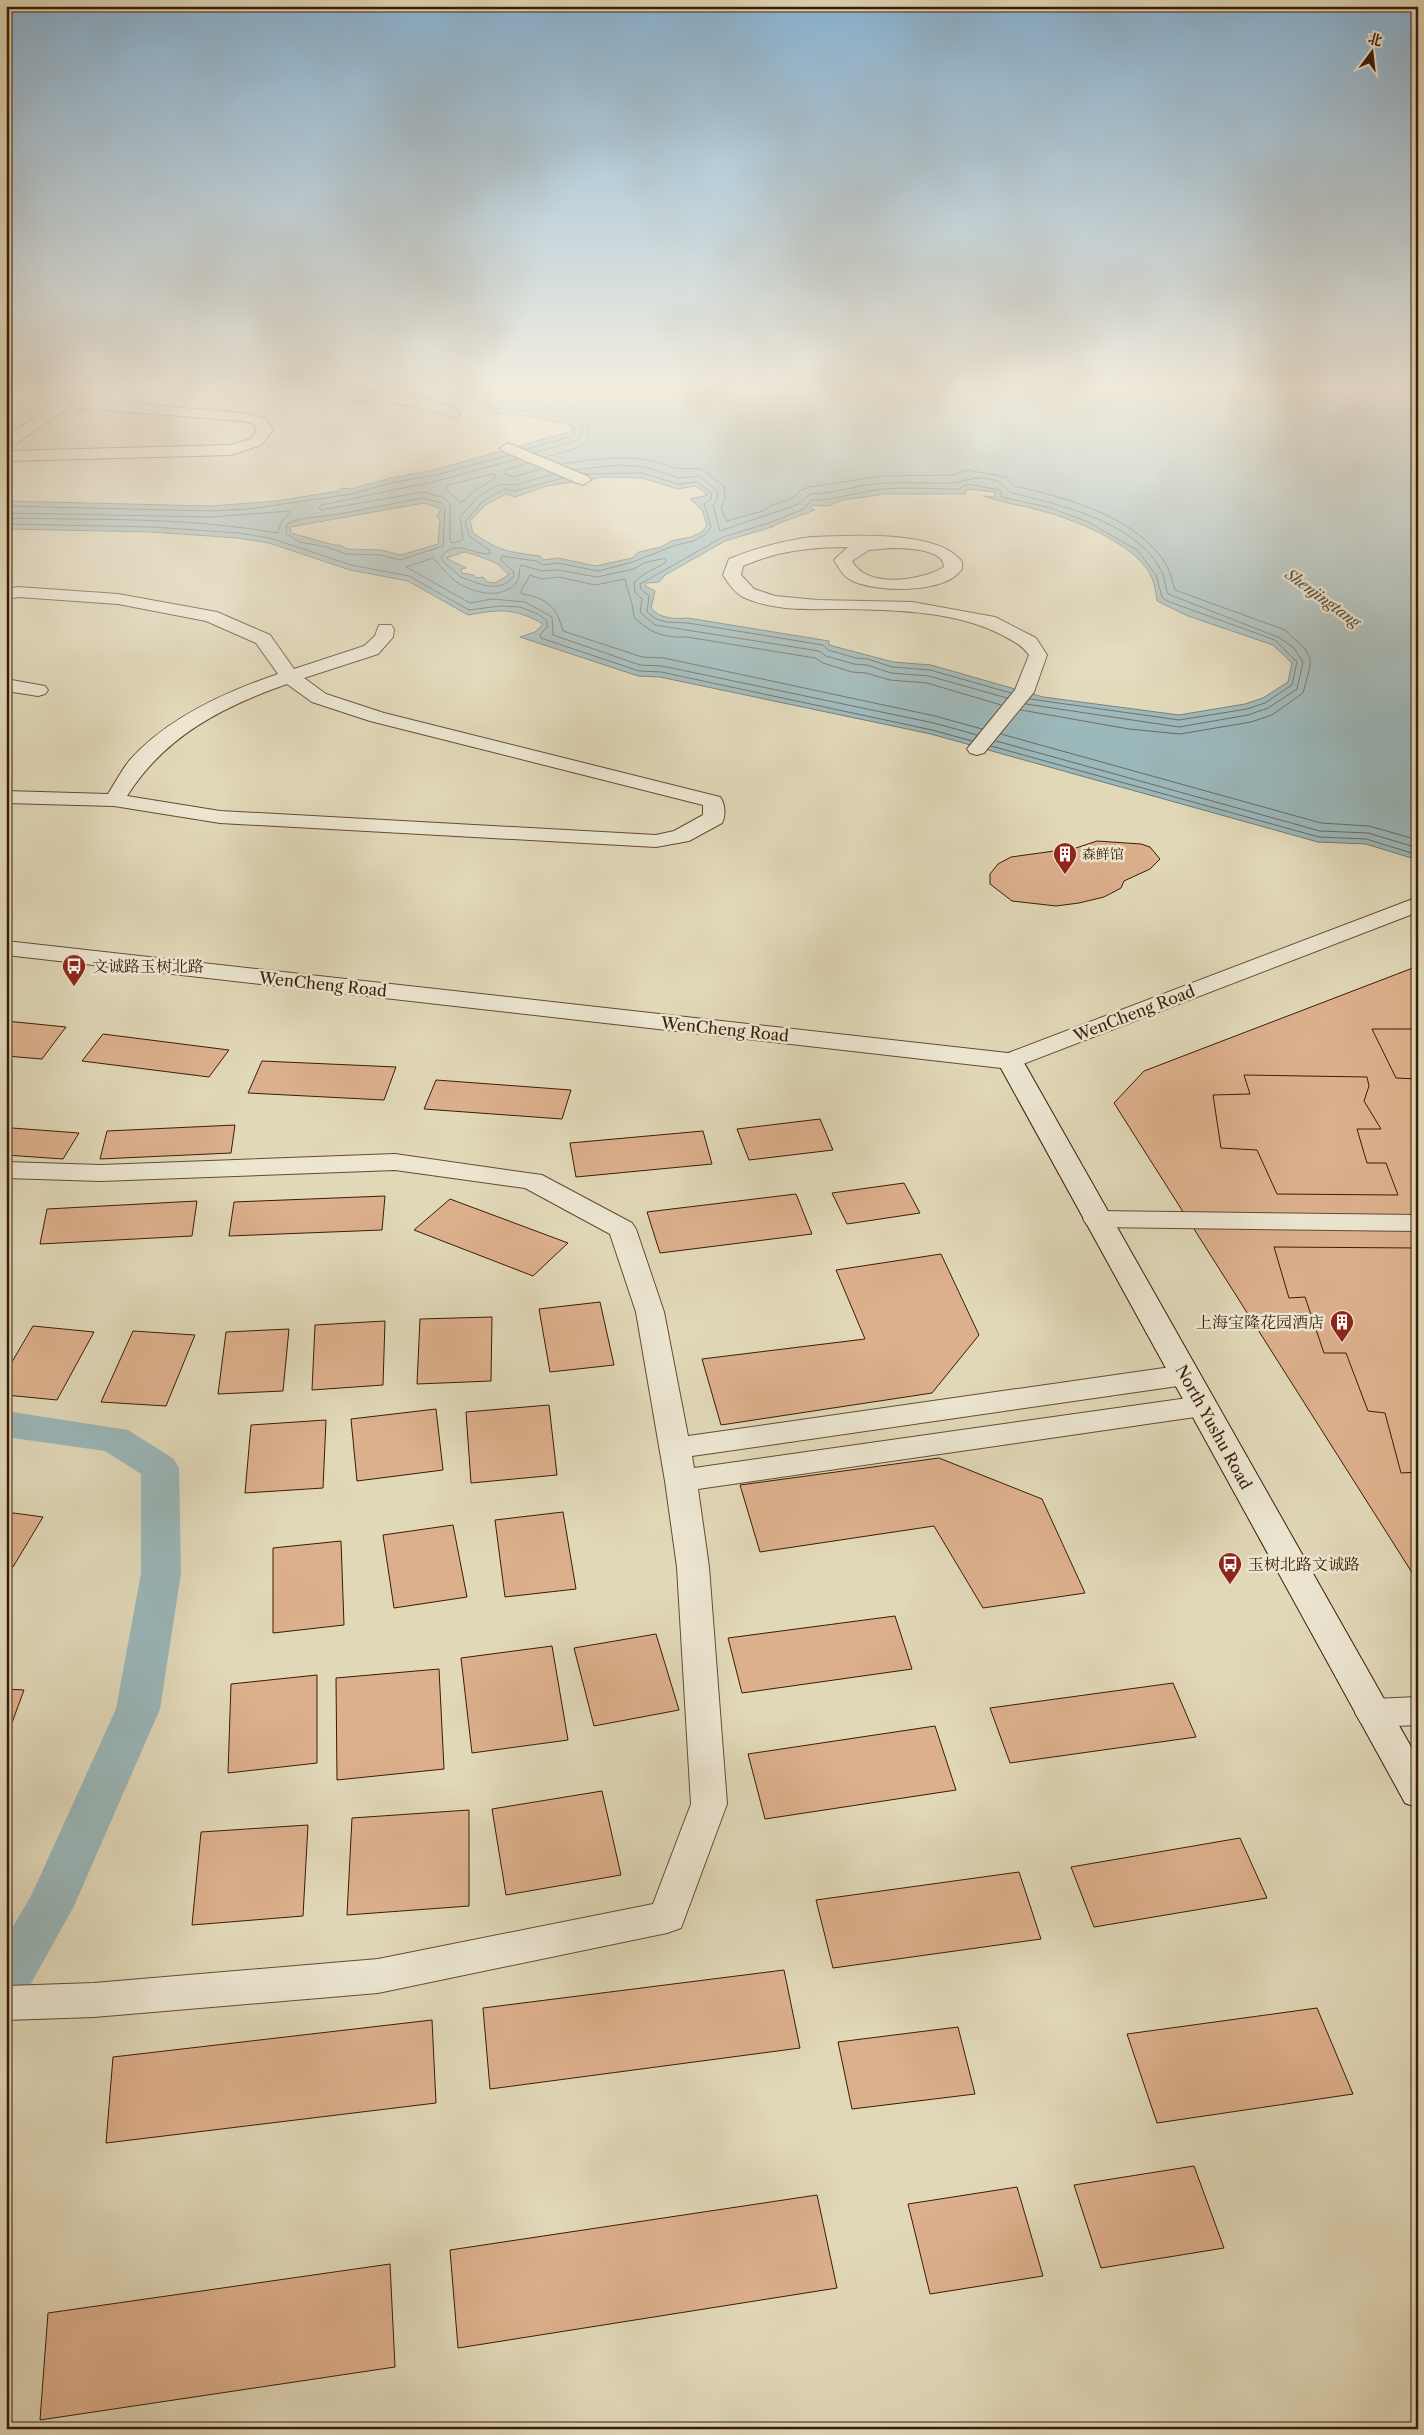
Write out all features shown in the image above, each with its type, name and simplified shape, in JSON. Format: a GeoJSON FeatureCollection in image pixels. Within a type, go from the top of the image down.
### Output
{"type":"FeatureCollection","features":[{"type":"Feature","properties":{"kind":"street"},"geometry":{"type":"LineString","coordinates":[[890,543],[858,548],[848,554],[843,560],[844,567],[865,579],[901,584],[935,580],[953,569],[953,562],[948,556],[938,550],[924,546],[890,543],[826,542],[779,546],[758,551],[735,563],[732,575],[736,582],[748,593],[773,601],[817,605],[912,606],[989,621],[1029,642],[1038,655],[1031,678],[1024,692],[977,749]]}},
{"type":"Feature","properties":{"kind":"street"},"geometry":{"type":"LineString","coordinates":[[6,594],[18,592],[118,599],[211,616],[263,639],[290,676],[319,698],[377,717],[713,800],[714,818],[681,836],[656,841],[220,817],[114,800],[6,797]]}},
{"type":"Feature","properties":{"kind":"street"},"geometry":{"type":"LineString","coordinates":[[114,800],[139,763],[172,732],[222,702],[290,676],[371,650],[384,637],[385,629]]}},
{"type":"Feature","properties":{"kind":"street"},"geometry":{"type":"LineString","coordinates":[[6,685],[38,690]]}},
{"type":"Feature","properties":{"kind":"street","name":"WenCheng Road"},"geometry":{"type":"LineString","coordinates":[[6,948],[1010,1061],[1418,904]]}},
{"type":"Feature","properties":{"kind":"street","name":"North Yushu Road"},"geometry":{"type":"LineString","coordinates":[[1010,1061],[1418,1793]]}},
{"type":"Feature","properties":{"kind":"street"},"geometry":{"type":"LineString","coordinates":[[6,1170],[101,1173],[395,1162],[532,1181],[622,1229],[650,1312],[681,1482],[693,1567],[709,1804],[667,1917],[378,1976],[94,2000],[6,2003]]}},
{"type":"Feature","properties":{"kind":"street"},"geometry":{"type":"LineString","coordinates":[[1097,1218],[1418,1223]]}},
{"type":"Feature","properties":{"kind":"street"},"geometry":{"type":"LineString","coordinates":[[675,1448],[1185,1376]]}},
{"type":"Feature","properties":{"kind":"street"},"geometry":{"type":"LineString","coordinates":[[681,1482],[1202,1406]]}},
{"type":"Feature","properties":{"kind":"street"},"geometry":{"type":"LineString","coordinates":[[1373,1712],[1418,1712]]}},
{"type":"Feature","properties":{"kind":"water","name":"Shenjingtang"},"geometry":{"type":"Polygon","coordinates":[[[6,504],[211,506],[242,504],[420,504],[290,527],[291,533],[340,545],[347,549],[381,550],[401,555],[438,544],[440,520],[437,516],[441,509],[426,504],[488,504],[470,521],[473,533],[490,544],[504,550],[540,556],[543,560],[558,558],[596,566],[632,558],[639,552],[661,547],[671,541],[691,537],[702,532],[707,525],[702,510],[695,504],[834,504],[828,506],[812,505],[810,508],[815,510],[772,527],[725,541],[665,575],[659,582],[647,583],[645,586],[655,591],[651,608],[668,618],[688,618],[829,641],[829,645],[893,662],[931,665],[1043,697],[1179,715],[1245,704],[1263,698],[1288,682],[1292,663],[1273,645],[1188,616],[1157,601],[1152,578],[1145,566],[1121,545],[1106,536],[1059,516],[1010,504],[1418,504],[1418,860],[1366,844],[1318,842],[931,734],[660,677],[638,676],[520,637],[535,632],[543,624],[524,615],[498,611],[468,615],[408,581],[350,570],[269,543],[238,538],[152,532],[6,529],[6,504]],[[464,552],[446,558],[466,568],[461,569],[462,573],[474,575],[476,578],[483,577],[487,582],[495,583],[510,574],[496,563],[464,552]]]}},
{"type":"Feature","properties":{"kind":"building","name":"森鲜馆"},"geometry":{"type":"Polygon","coordinates":[[[1097,841],[1141,844],[1150,847],[1160,859],[1150,869],[1124,881],[1121,888],[1104,897],[1079,903],[1056,906],[1012,901],[990,884],[990,874],[998,864],[1011,857],[1076,848],[1097,841]]]}},
{"type":"Feature","properties":{"kind":"building","name":"上海宝隆花园酒店"},"geometry":{"type":"Polygon","coordinates":[[[1418,966],[1418,1582],[1114,1103],[1144,1071],[1418,966]]]}},
{"type":"Feature","properties":{"kind":"building"},"geometry":{"type":"Polygon","coordinates":[[[6,1021],[66,1027],[42,1059],[6,1056],[6,1021]]]}},
{"type":"Feature","properties":{"kind":"building"},"geometry":{"type":"Polygon","coordinates":[[[1372,1029],[1418,1029],[1418,1079],[1396,1078],[1372,1029]]]}},
{"type":"Feature","properties":{"kind":"building"},"geometry":{"type":"Polygon","coordinates":[[[103,1034],[229,1050],[209,1077],[82,1061],[103,1034]]]}},
{"type":"Feature","properties":{"kind":"building"},"geometry":{"type":"Polygon","coordinates":[[[262,1061],[396,1067],[384,1100],[248,1093],[262,1061]]]}},
{"type":"Feature","properties":{"kind":"building"},"geometry":{"type":"Polygon","coordinates":[[[1244,1075],[1367,1077],[1369,1086],[1364,1101],[1381,1129],[1357,1129],[1367,1163],[1386,1163],[1398,1195],[1277,1194],[1257,1150],[1221,1148],[1213,1095],[1250,1094],[1244,1075]]]}},
{"type":"Feature","properties":{"kind":"building"},"geometry":{"type":"Polygon","coordinates":[[[436,1080],[571,1090],[562,1119],[424,1109],[436,1080]]]}},
{"type":"Feature","properties":{"kind":"building"},"geometry":{"type":"Polygon","coordinates":[[[820,1119],[833,1150],[749,1160],[737,1129],[820,1119]]]}},
{"type":"Feature","properties":{"kind":"building"},"geometry":{"type":"Polygon","coordinates":[[[235,1125],[231,1153],[100,1159],[107,1131],[235,1125]]]}},
{"type":"Feature","properties":{"kind":"building"},"geometry":{"type":"Polygon","coordinates":[[[12,1128],[79,1133],[63,1159],[6,1155],[6,1136],[12,1128]]]}},
{"type":"Feature","properties":{"kind":"building"},"geometry":{"type":"Polygon","coordinates":[[[703,1131],[712,1164],[576,1177],[570,1143],[703,1131]]]}},
{"type":"Feature","properties":{"kind":"building"},"geometry":{"type":"Polygon","coordinates":[[[904,1183],[920,1213],[847,1224],[832,1193],[904,1183]]]}},
{"type":"Feature","properties":{"kind":"building"},"geometry":{"type":"Polygon","coordinates":[[[796,1194],[812,1234],[660,1253],[647,1212],[796,1194]]]}},
{"type":"Feature","properties":{"kind":"building"},"geometry":{"type":"Polygon","coordinates":[[[385,1196],[382,1230],[229,1236],[234,1202],[385,1196]]]}},
{"type":"Feature","properties":{"kind":"building"},"geometry":{"type":"Polygon","coordinates":[[[450,1199],[568,1243],[533,1276],[414,1230],[450,1199]]]}},
{"type":"Feature","properties":{"kind":"building"},"geometry":{"type":"Polygon","coordinates":[[[197,1201],[192,1236],[40,1244],[47,1209],[197,1201]]]}},
{"type":"Feature","properties":{"kind":"building"},"geometry":{"type":"Polygon","coordinates":[[[1274,1247],[1418,1248],[1418,1472],[1401,1473],[1385,1413],[1368,1411],[1346,1353],[1324,1353],[1305,1297],[1289,1298],[1274,1247]]]}},
{"type":"Feature","properties":{"kind":"building"},"geometry":{"type":"Polygon","coordinates":[[[941,1254],[979,1335],[932,1393],[721,1425],[702,1359],[865,1339],[836,1270],[941,1254]]]}},
{"type":"Feature","properties":{"kind":"building"},"geometry":{"type":"Polygon","coordinates":[[[600,1302],[614,1365],[550,1372],[539,1309],[600,1302]]]}},
{"type":"Feature","properties":{"kind":"building"},"geometry":{"type":"Polygon","coordinates":[[[492,1317],[491,1381],[417,1384],[420,1319],[492,1317]]]}},
{"type":"Feature","properties":{"kind":"building"},"geometry":{"type":"Polygon","coordinates":[[[385,1321],[383,1385],[312,1390],[315,1325],[385,1321]]]}},
{"type":"Feature","properties":{"kind":"building"},"geometry":{"type":"Polygon","coordinates":[[[33,1326],[94,1332],[57,1400],[6,1395],[6,1372],[33,1326]]]}},
{"type":"Feature","properties":{"kind":"building"},"geometry":{"type":"Polygon","coordinates":[[[289,1329],[283,1391],[218,1394],[226,1332],[289,1329]]]}},
{"type":"Feature","properties":{"kind":"building"},"geometry":{"type":"Polygon","coordinates":[[[133,1331],[195,1335],[166,1406],[101,1402],[133,1331]]]}},
{"type":"Feature","properties":{"kind":"building"},"geometry":{"type":"Polygon","coordinates":[[[549,1405],[557,1475],[471,1483],[466,1412],[549,1405]]]}},
{"type":"Feature","properties":{"kind":"building"},"geometry":{"type":"Polygon","coordinates":[[[436,1409],[443,1470],[357,1481],[351,1419],[436,1409]]]}},
{"type":"Feature","properties":{"kind":"building"},"geometry":{"type":"Polygon","coordinates":[[[326,1420],[323,1488],[245,1493],[251,1425],[326,1420]]]}},
{"type":"Feature","properties":{"kind":"building"},"geometry":{"type":"Polygon","coordinates":[[[939,1458],[1042,1499],[1085,1593],[983,1608],[934,1526],[760,1552],[740,1485],[939,1458]]]}},
{"type":"Feature","properties":{"kind":"building"},"geometry":{"type":"Polygon","coordinates":[[[6,1512],[43,1517],[13,1567],[6,1566],[6,1512]]]}},
{"type":"Feature","properties":{"kind":"building"},"geometry":{"type":"Polygon","coordinates":[[[563,1512],[576,1589],[505,1597],[495,1520],[563,1512]]]}},
{"type":"Feature","properties":{"kind":"building"},"geometry":{"type":"Polygon","coordinates":[[[453,1525],[467,1597],[394,1608],[383,1535],[453,1525]]]}},
{"type":"Feature","properties":{"kind":"building"},"geometry":{"type":"Polygon","coordinates":[[[341,1541],[344,1625],[273,1633],[273,1548],[341,1541]]]}},
{"type":"Feature","properties":{"kind":"building"},"geometry":{"type":"Polygon","coordinates":[[[895,1616],[912,1669],[742,1693],[728,1638],[895,1616]]]}},
{"type":"Feature","properties":{"kind":"building"},"geometry":{"type":"Polygon","coordinates":[[[656,1634],[679,1710],[594,1726],[574,1648],[656,1634]]]}},
{"type":"Feature","properties":{"kind":"building"},"geometry":{"type":"Polygon","coordinates":[[[552,1646],[568,1740],[472,1753],[461,1658],[552,1646]]]}},
{"type":"Feature","properties":{"kind":"building"},"geometry":{"type":"Polygon","coordinates":[[[439,1669],[444,1769],[337,1780],[336,1678],[439,1669]]]}},
{"type":"Feature","properties":{"kind":"building"},"geometry":{"type":"Polygon","coordinates":[[[317,1675],[317,1763],[228,1773],[231,1684],[317,1675]]]}},
{"type":"Feature","properties":{"kind":"building"},"geometry":{"type":"Polygon","coordinates":[[[1173,1683],[1196,1737],[1010,1763],[990,1708],[1173,1683]]]}},
{"type":"Feature","properties":{"kind":"building"},"geometry":{"type":"Polygon","coordinates":[[[6,1689],[24,1690],[6,1739],[6,1689]]]}},
{"type":"Feature","properties":{"kind":"building"},"geometry":{"type":"Polygon","coordinates":[[[935,1726],[956,1790],[765,1819],[748,1754],[935,1726]]]}},
{"type":"Feature","properties":{"kind":"building"},"geometry":{"type":"Polygon","coordinates":[[[602,1791],[621,1875],[506,1895],[492,1809],[602,1791]]]}},
{"type":"Feature","properties":{"kind":"building"},"geometry":{"type":"Polygon","coordinates":[[[469,1810],[469,1906],[347,1915],[352,1818],[469,1810]]]}},
{"type":"Feature","properties":{"kind":"building"},"geometry":{"type":"Polygon","coordinates":[[[308,1825],[303,1916],[192,1925],[201,1832],[308,1825]]]}},
{"type":"Feature","properties":{"kind":"building"},"geometry":{"type":"Polygon","coordinates":[[[1240,1838],[1267,1898],[1094,1927],[1071,1867],[1240,1838]]]}},
{"type":"Feature","properties":{"kind":"building"},"geometry":{"type":"Polygon","coordinates":[[[1019,1872],[1041,1939],[833,1968],[816,1900],[1019,1872]]]}},
{"type":"Feature","properties":{"kind":"building"},"geometry":{"type":"Polygon","coordinates":[[[784,1970],[800,2048],[490,2089],[483,2008],[784,1970]]]}},
{"type":"Feature","properties":{"kind":"building"},"geometry":{"type":"Polygon","coordinates":[[[1317,2008],[1353,2094],[1157,2123],[1127,2034],[1317,2008]]]}},
{"type":"Feature","properties":{"kind":"building"},"geometry":{"type":"Polygon","coordinates":[[[432,2020],[436,2103],[106,2143],[113,2057],[432,2020]]]}},
{"type":"Feature","properties":{"kind":"building"},"geometry":{"type":"Polygon","coordinates":[[[958,2027],[975,2094],[852,2109],[838,2042],[958,2027]]]}},
{"type":"Feature","properties":{"kind":"building"},"geometry":{"type":"Polygon","coordinates":[[[1194,2166],[1224,2248],[1101,2268],[1074,2185],[1194,2166]]]}},
{"type":"Feature","properties":{"kind":"building"},"geometry":{"type":"Polygon","coordinates":[[[1017,2187],[1043,2276],[930,2294],[908,2204],[1017,2187]]]}},
{"type":"Feature","properties":{"kind":"building"},"geometry":{"type":"Polygon","coordinates":[[[817,2195],[837,2288],[458,2348],[450,2250],[817,2195]]]}},
{"type":"Feature","properties":{"kind":"building"},"geometry":{"type":"Polygon","coordinates":[[[390,2264],[395,2367],[40,2420],[48,2313],[390,2264]]]}},
{"type":"Feature","properties":{"kind":"waterway"},"geometry":{"type":"LineString","coordinates":[[6,1424],[115,1439],[160,1468],[161,1573],[138,1709],[50,1906],[6,1983]]}},
{"type":"Feature","properties":{"kind":"place","name":"森鲜馆"},"geometry":{"type":"Point","coordinates":[1065,875]}},
{"type":"Feature","properties":{"kind":"place","name":"文诚路玉树北路"},"geometry":{"type":"Point","coordinates":[74,987]}},
{"type":"Feature","properties":{"kind":"place","name":"上海宝隆花园酒店"},"geometry":{"type":"Point","coordinates":[1342,1343]}},
{"type":"Feature","properties":{"kind":"place","name":"玉树北路文诚路"},"geometry":{"type":"Point","coordinates":[1230,1585]}}]}
